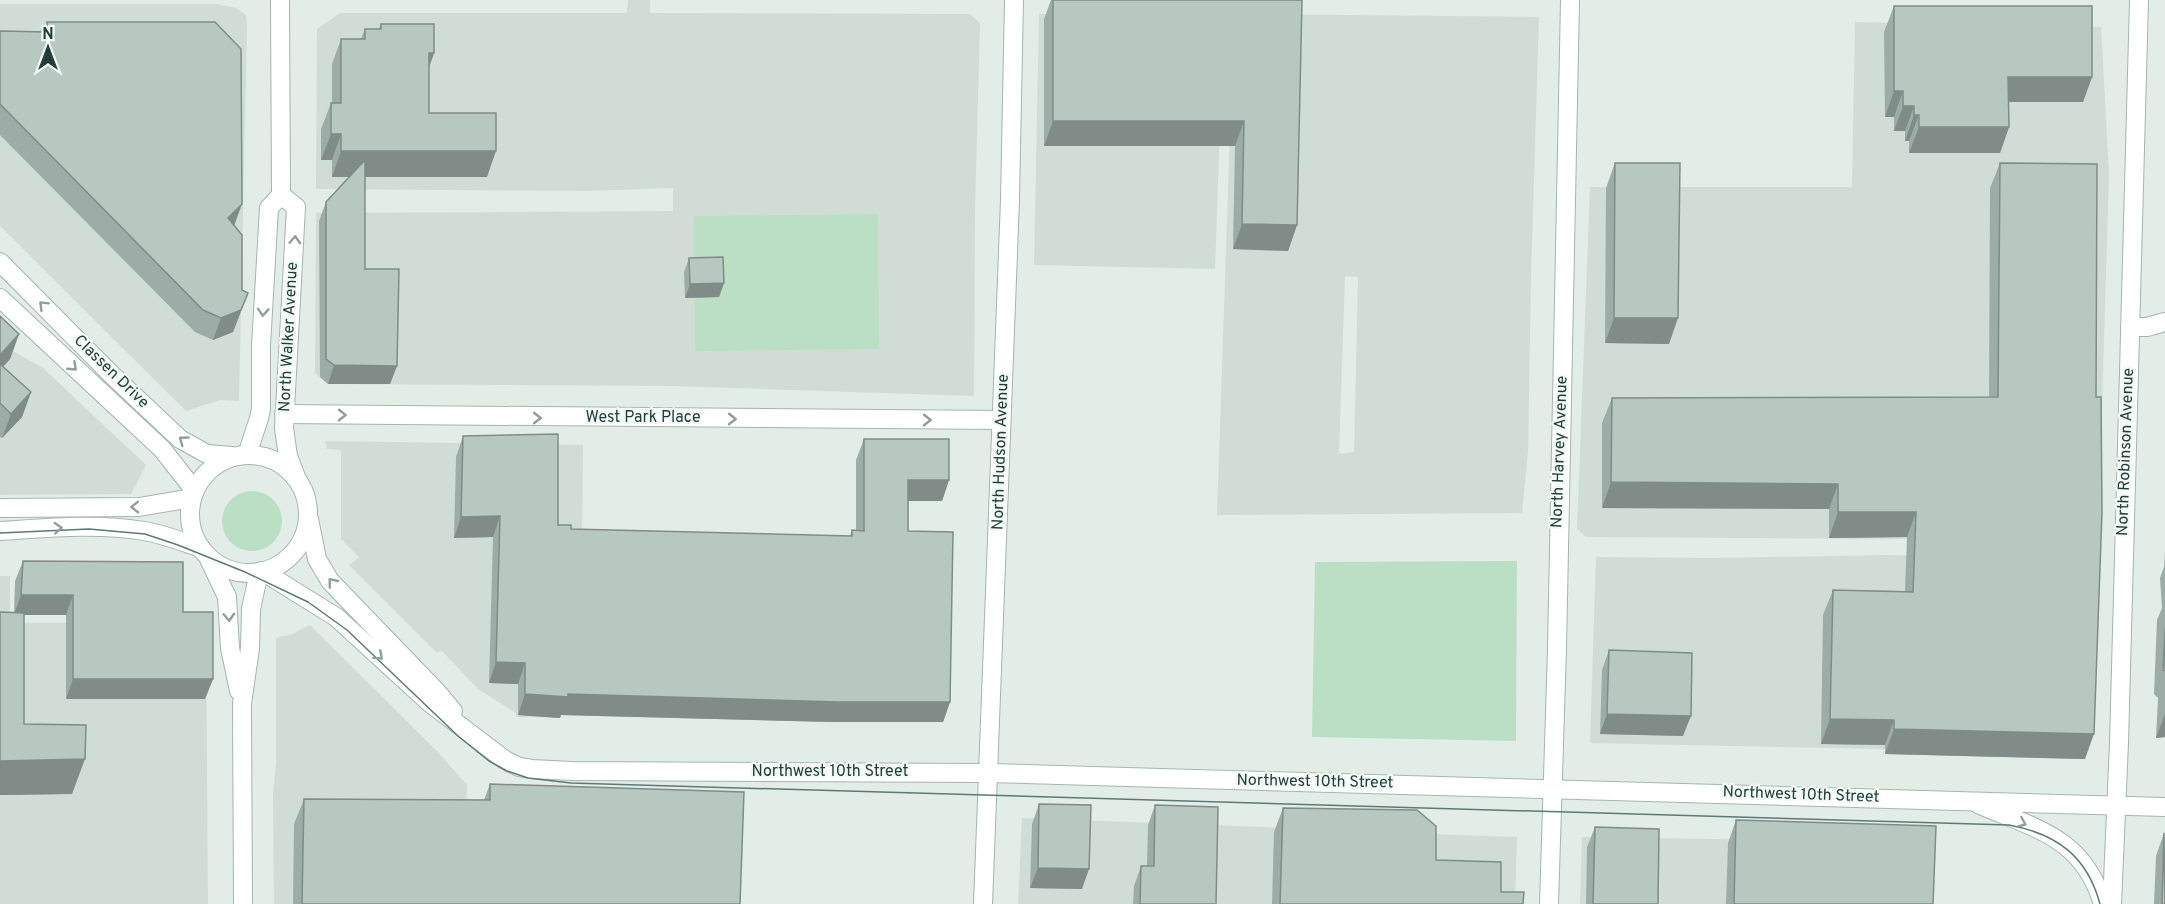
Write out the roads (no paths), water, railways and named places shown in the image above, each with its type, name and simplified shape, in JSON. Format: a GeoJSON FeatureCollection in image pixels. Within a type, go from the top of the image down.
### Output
{"type":"FeatureCollection","features":[{"type":"Feature","properties":{"kind":"street","name":"North Walker Avenue"},"geometry":{"type":"LineString","coordinates":[[242,456],[260,418],[261,346],[269,208],[281,195],[280,0]]}},
{"type":"Feature","properties":{"kind":"street","name":"North Hudson Avenue"},"geometry":{"type":"LineString","coordinates":[[983,904],[1010,200],[1014,0]]}},
{"type":"Feature","properties":{"kind":"street","name":"North Harvey Avenue"},"geometry":{"type":"LineString","coordinates":[[1549,904],[1570,0]]}},
{"type":"Feature","properties":{"kind":"street","name":"North Robinson Avenue"},"geometry":{"type":"LineString","coordinates":[[2112,904],[2139,0]]}},
{"type":"Feature","properties":{"kind":"street","name":"North Walker Avenue"},"geometry":{"type":"LineString","coordinates":[[281,195],[296,207],[284,414],[285,446],[300,484]]}},
{"type":"Feature","properties":{"kind":"street","name":"Classen Drive"},"geometry":{"type":"LineString","coordinates":[[0,262],[111,374],[180,439],[207,454],[242,456]]}},
{"type":"Feature","properties":{"kind":"street","name":"Classen Drive"},"geometry":{"type":"LineString","coordinates":[[0,298],[162,449],[194,495]]}},
{"type":"Feature","properties":{"kind":"street"},"geometry":{"type":"LineString","coordinates":[[2130,327],[2146,327],[2165,322]]}},
{"type":"Feature","properties":{"kind":"street","name":"West Park Place"},"geometry":{"type":"LineString","coordinates":[[284,414],[1001,420]]}},
{"type":"Feature","properties":{"kind":"street"},"geometry":{"type":"LineString","coordinates":[[0,531],[89,526],[146,531],[204,551],[213,561],[230,570],[260,572],[285,561],[297,548],[305,532],[308,513],[304,493],[294,476],[281,465],[265,458],[242,456],[216,465],[200,481],[194,495],[191,525],[204,551],[227,597],[230,648],[242,704]]}},
{"type":"Feature","properties":{"kind":"street"},"geometry":{"type":"LineString","coordinates":[[0,508],[139,507],[194,495]]}},
{"type":"Feature","properties":{"kind":"street","name":"Northwest 10th Street"},"geometry":{"type":"LineString","coordinates":[[308,513],[317,559],[330,581],[437,692],[474,739]]}},
{"type":"Feature","properties":{"kind":"street","name":"Northwest 10th Street"},"geometry":{"type":"LineString","coordinates":[[260,572],[336,617],[430,703],[474,739],[519,767],[548,771],[989,773],[2165,807]]}},
{"type":"Feature","properties":{"kind":"street"},"geometry":{"type":"LineString","coordinates":[[243,904],[242,704],[250,648],[251,609],[260,572]]}},
{"type":"Feature","properties":{"kind":"street"},"geometry":{"type":"LineString","coordinates":[[1968,800],[2062,842],[2076,853],[2088,868],[2103,904]]}},
{"type":"Feature","properties":{"kind":"tram line"},"geometry":{"type":"LineString","coordinates":[[0,533],[89,529],[145,534],[245,572],[308,602],[347,630],[458,736],[489,761],[507,771],[528,778],[571,783],[2009,825],[2042,834],[2068,850],[2087,873],[2100,904]]}}]}
